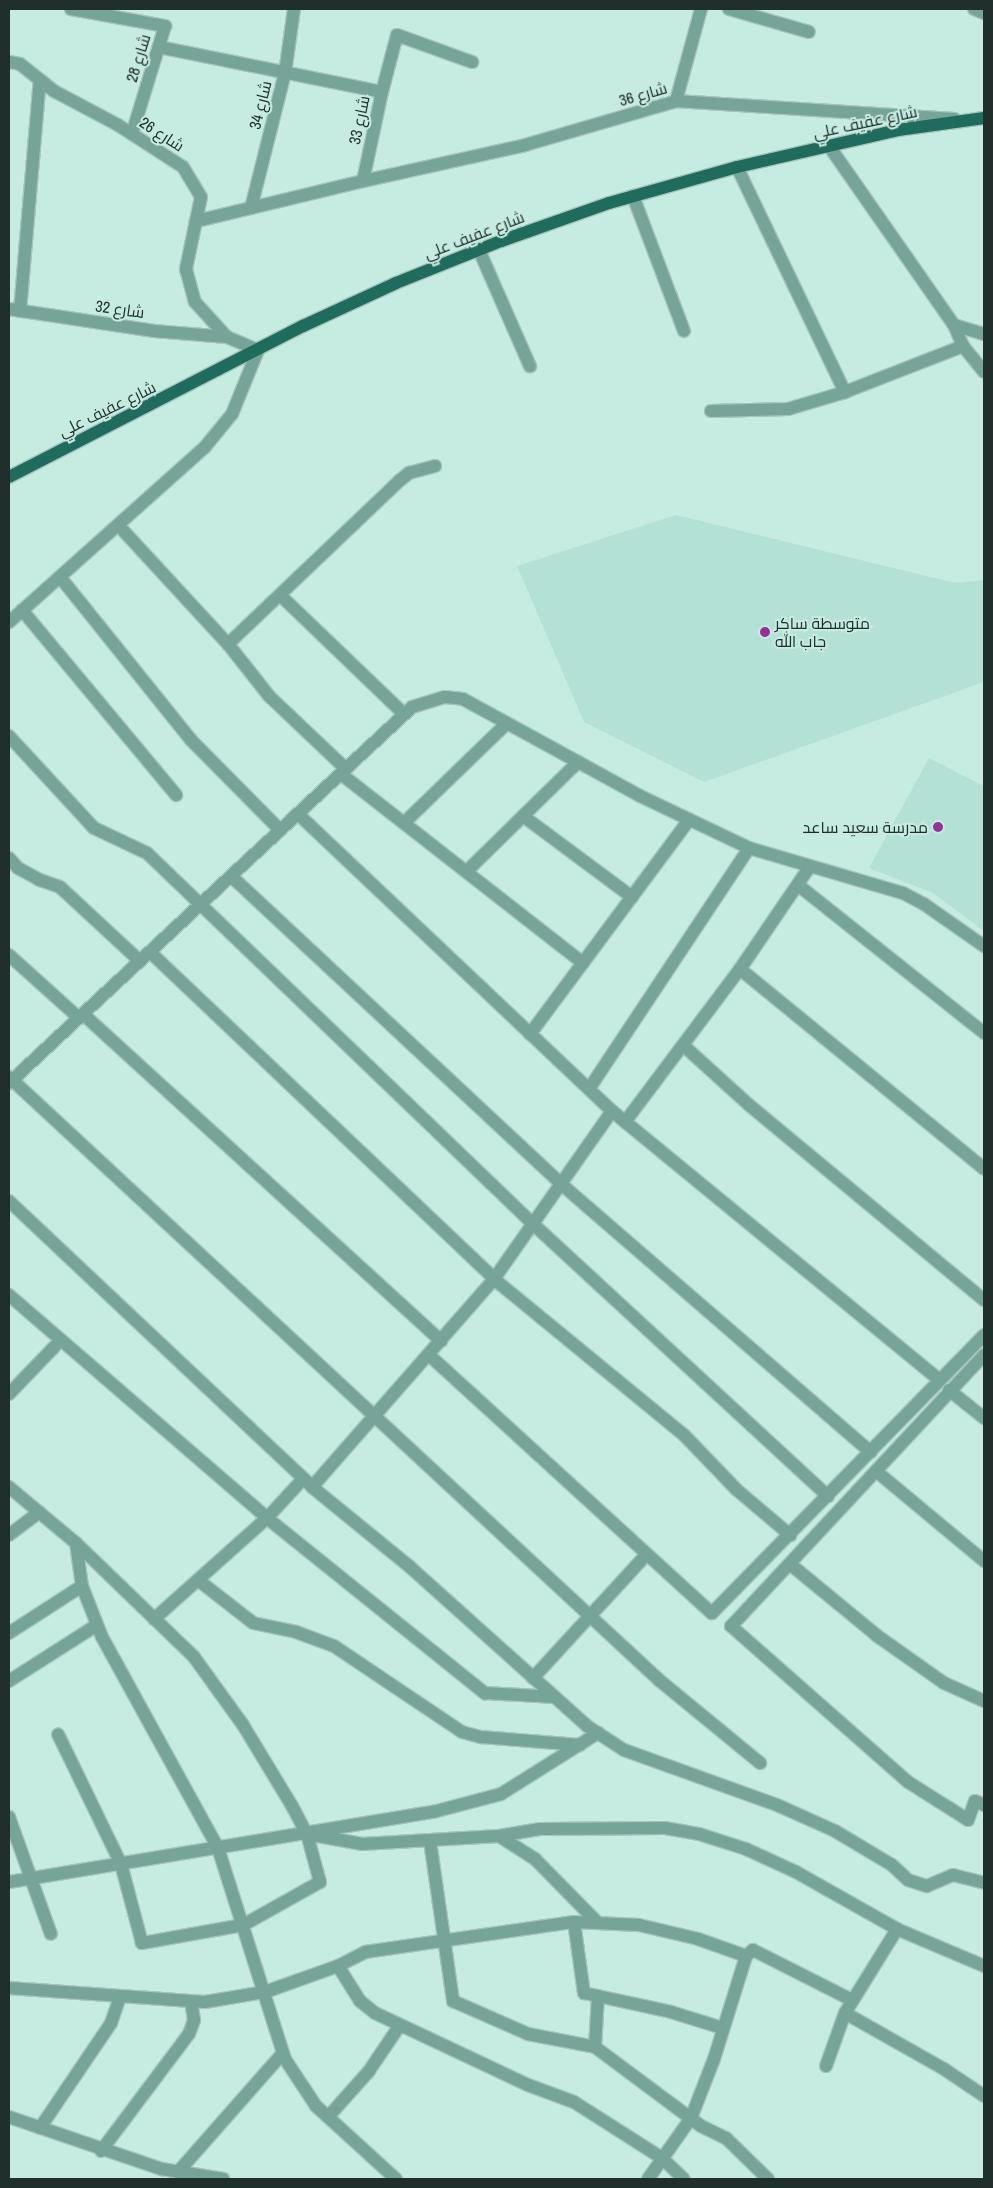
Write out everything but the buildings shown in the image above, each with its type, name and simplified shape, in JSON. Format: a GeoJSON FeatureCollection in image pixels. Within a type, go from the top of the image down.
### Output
{"type":"FeatureCollection","features":[{"type":"Feature","properties":{"kind":"main road","name":"شارع عفيف علي"},"geometry":{"type":"LineString","coordinates":[[9,477],[258,350],[396,283],[479,250],[632,196],[737,167],[898,130],[984,118]]}},
{"type":"Feature","properties":{"kind":"street","name":"شارع 28"},"geometry":{"type":"LineString","coordinates":[[71,9],[165,26],[132,134]]}},
{"type":"Feature","properties":{"kind":"street","name":"شارع 34"},"geometry":{"type":"LineString","coordinates":[[250,208],[285,73],[294,9]]}},
{"type":"Feature","properties":{"kind":"street"},"geometry":{"type":"LineString","coordinates":[[676,101],[701,9]]}},
{"type":"Feature","properties":{"kind":"street"},"geometry":{"type":"LineString","coordinates":[[729,9],[809,32]]}},
{"type":"Feature","properties":{"kind":"street"},"geometry":{"type":"LineString","coordinates":[[974,9],[984,13]]}},
{"type":"Feature","properties":{"kind":"street"},"geometry":{"type":"LineString","coordinates":[[382,92],[397,35],[472,62]]}},
{"type":"Feature","properties":{"kind":"street","name":"شارع 33"},"geometry":{"type":"LineString","coordinates":[[159,47],[382,92],[363,181]]}},
{"type":"Feature","properties":{"kind":"street","name":"شارع 26"},"geometry":{"type":"LineString","coordinates":[[9,62],[20,64],[40,80],[132,134],[183,167],[201,197],[186,269],[194,302],[227,338],[258,350]]}},
{"type":"Feature","properties":{"kind":"street"},"geometry":{"type":"LineString","coordinates":[[14,310],[40,80]]}},
{"type":"Feature","properties":{"kind":"street","name":"شارع 36"},"geometry":{"type":"LineString","coordinates":[[363,181],[525,145],[676,101],[968,120]]}},
{"type":"Feature","properties":{"kind":"street"},"geometry":{"type":"LineString","coordinates":[[829,146],[954,325],[963,346],[984,372]]}},
{"type":"Feature","properties":{"kind":"street"},"geometry":{"type":"LineString","coordinates":[[737,167],[845,392]]}},
{"type":"Feature","properties":{"kind":"street"},"geometry":{"type":"LineString","coordinates":[[196,221],[363,181]]}},
{"type":"Feature","properties":{"kind":"street"},"geometry":{"type":"LineString","coordinates":[[632,196],[684,331]]}},
{"type":"Feature","properties":{"kind":"street"},"geometry":{"type":"LineString","coordinates":[[479,250],[530,366]]}},
{"type":"Feature","properties":{"kind":"street","name":"شارع 32"},"geometry":{"type":"LineString","coordinates":[[14,310],[154,331],[227,338]]}},
{"type":"Feature","properties":{"kind":"street"},"geometry":{"type":"LineString","coordinates":[[954,325],[984,334]]}},
{"type":"Feature","properties":{"kind":"street"},"geometry":{"type":"LineString","coordinates":[[711,411],[788,409],[845,392],[963,346]]}},
{"type":"Feature","properties":{"kind":"street"},"geometry":{"type":"LineString","coordinates":[[9,622],[206,447],[227,420],[246,384],[258,350]]}},
{"type":"Feature","properties":{"kind":"street"},"geometry":{"type":"LineString","coordinates":[[228,644],[399,480],[409,473],[436,466]]}},
{"type":"Feature","properties":{"kind":"street"},"geometry":{"type":"LineString","coordinates":[[119,526],[228,644],[269,696],[344,772],[583,963]]}},
{"type":"Feature","properties":{"kind":"street"},"geometry":{"type":"LineString","coordinates":[[60,577],[191,740],[280,830]]}},
{"type":"Feature","properties":{"kind":"street"},"geometry":{"type":"LineString","coordinates":[[280,595],[404,714]]}},
{"type":"Feature","properties":{"kind":"street"},"geometry":{"type":"LineString","coordinates":[[22,610],[176,795]]}},
{"type":"Feature","properties":{"kind":"street"},"geometry":{"type":"LineString","coordinates":[[760,1763],[659,1680],[374,1413],[10,1080],[344,772],[404,714],[412,708],[445,697],[463,699],[689,820],[749,848],[809,868],[903,893],[984,946]]}},
{"type":"Feature","properties":{"kind":"street"},"geometry":{"type":"LineString","coordinates":[[405,822],[507,723]]}},
{"type":"Feature","properties":{"kind":"street"},"geometry":{"type":"LineString","coordinates":[[9,736],[94,828],[113,839],[148,853],[532,1223],[828,1496]]}},
{"type":"Feature","properties":{"kind":"street"},"geometry":{"type":"LineString","coordinates":[[467,871],[578,762]]}},
{"type":"Feature","properties":{"kind":"street"},"geometry":{"type":"LineString","coordinates":[[298,814],[612,1111],[939,1380]]}},
{"type":"Feature","properties":{"kind":"street"},"geometry":{"type":"LineString","coordinates":[[523,816],[632,896]]}},
{"type":"Feature","properties":{"kind":"street"},"geometry":{"type":"LineString","coordinates":[[530,1034],[689,820]]}},
{"type":"Feature","properties":{"kind":"street"},"geometry":{"type":"LineString","coordinates":[[589,1089],[749,848]]}},
{"type":"Feature","properties":{"kind":"street"},"geometry":{"type":"LineString","coordinates":[[9,858],[18,868],[40,880],[60,887],[140,961]]}},
{"type":"Feature","properties":{"kind":"street"},"geometry":{"type":"LineString","coordinates":[[625,1122],[740,970],[809,868]]}},
{"type":"Feature","properties":{"kind":"street"},"geometry":{"type":"LineString","coordinates":[[231,876],[560,1183],[872,1452]]}},
{"type":"Feature","properties":{"kind":"street"},"geometry":{"type":"LineString","coordinates":[[798,885],[984,1033]]}},
{"type":"Feature","properties":{"kind":"street"},"geometry":{"type":"LineString","coordinates":[[150,952],[494,1279],[684,1434],[737,1490],[790,1534]]}},
{"type":"Feature","properties":{"kind":"street"},"geometry":{"type":"LineString","coordinates":[[9,955],[81,1016],[441,1341]]}},
{"type":"Feature","properties":{"kind":"street"},"geometry":{"type":"LineString","coordinates":[[740,970],[984,1169]]}},
{"type":"Feature","properties":{"kind":"street"},"geometry":{"type":"LineString","coordinates":[[684,1046],[749,1105],[984,1300]]}},
{"type":"Feature","properties":{"kind":"street"},"geometry":{"type":"LineString","coordinates":[[154,1619],[307,1483],[429,1355],[494,1279],[612,1111]]}},
{"type":"Feature","properties":{"kind":"street"},"geometry":{"type":"LineString","coordinates":[[9,1201],[307,1483],[410,1567],[532,1678],[598,1733],[624,1750],[777,1805],[835,1831],[892,1864],[908,1880],[927,1886],[953,1875],[984,1883]]}},
{"type":"Feature","properties":{"kind":"street"},"geometry":{"type":"LineString","coordinates":[[9,1295],[267,1518],[485,1693],[554,1697]]}},
{"type":"Feature","properties":{"kind":"street"},"geometry":{"type":"LineString","coordinates":[[429,1355],[712,1613],[872,1452],[984,1335]]}},
{"type":"Feature","properties":{"kind":"street"},"geometry":{"type":"LineString","coordinates":[[9,1394],[61,1340]]}},
{"type":"Feature","properties":{"kind":"street"},"geometry":{"type":"LineString","coordinates":[[984,1355],[949,1390],[731,1626],[908,1782],[968,1820],[974,1801],[984,1805]]}},
{"type":"Feature","properties":{"kind":"street"},"geometry":{"type":"LineString","coordinates":[[949,1390],[984,1418]]}},
{"type":"Feature","properties":{"kind":"street"},"geometry":{"type":"LineString","coordinates":[[876,1471],[982,1554]]}},
{"type":"Feature","properties":{"kind":"street"},"geometry":{"type":"LineString","coordinates":[[9,1487],[76,1543],[208,1674],[243,1725],[307,1834],[320,1882],[243,1924],[142,1944],[121,1864],[58,1734]]}},
{"type":"Feature","properties":{"kind":"street"},"geometry":{"type":"LineString","coordinates":[[9,1535],[39,1512]]}},
{"type":"Feature","properties":{"kind":"street"},"geometry":{"type":"LineString","coordinates":[[76,1543],[82,1586],[98,1625],[218,1848],[283,2052],[296,2081],[328,2117],[396,2179]]}},
{"type":"Feature","properties":{"kind":"street"},"geometry":{"type":"LineString","coordinates":[[532,1678],[591,1617],[647,1554]]}},
{"type":"Feature","properties":{"kind":"street"},"geometry":{"type":"LineString","coordinates":[[790,1564],[899,1651],[944,1683],[984,1701]]}},
{"type":"Feature","properties":{"kind":"street"},"geometry":{"type":"LineString","coordinates":[[198,1580],[253,1623],[296,1632],[334,1646],[462,1732],[481,1737],[580,1745]]}},
{"type":"Feature","properties":{"kind":"street"},"geometry":{"type":"LineString","coordinates":[[9,1633],[82,1586]]}},
{"type":"Feature","properties":{"kind":"street"},"geometry":{"type":"LineString","coordinates":[[9,1681],[98,1625]]}},
{"type":"Feature","properties":{"kind":"street"},"geometry":{"type":"LineString","coordinates":[[9,1882],[433,1812],[501,1794],[598,1733]]}},
{"type":"Feature","properties":{"kind":"street"},"geometry":{"type":"LineString","coordinates":[[9,1817],[33,1878],[51,1934]]}},
{"type":"Feature","properties":{"kind":"street"},"geometry":{"type":"LineString","coordinates":[[307,1834],[362,1844],[499,1836],[540,1829],[665,1828],[699,1834],[746,1849],[796,1872],[897,1930],[984,1966]]}},
{"type":"Feature","properties":{"kind":"street"},"geometry":{"type":"LineString","coordinates":[[499,1836],[535,1859],[598,1922]]}},
{"type":"Feature","properties":{"kind":"street"},"geometry":{"type":"LineString","coordinates":[[430,1841],[453,2001],[528,2034],[596,2047],[690,2118],[726,2138],[768,2179]]}},
{"type":"Feature","properties":{"kind":"street"},"geometry":{"type":"LineString","coordinates":[[574,1922],[584,1993],[671,2012],[722,2028]]}},
{"type":"Feature","properties":{"kind":"street"},"geometry":{"type":"LineString","coordinates":[[9,1988],[191,2002],[265,1992],[338,1966],[365,1952],[446,1942],[574,1922],[639,1925],[698,1939],[746,1956]]}},
{"type":"Feature","properties":{"kind":"street"},"geometry":{"type":"LineString","coordinates":[[826,2066],[845,2013],[897,1930]]}},
{"type":"Feature","properties":{"kind":"street"},"geometry":{"type":"LineString","coordinates":[[648,2179],[690,2118],[746,1956],[753,1950],[852,2000]]}},
{"type":"Feature","properties":{"kind":"street"},"geometry":{"type":"LineString","coordinates":[[338,1966],[360,2001],[400,2025],[528,2085],[574,2102],[662,2158],[684,2179]]}},
{"type":"Feature","properties":{"kind":"street"},"geometry":{"type":"LineString","coordinates":[[596,2047],[598,1996]]}},
{"type":"Feature","properties":{"kind":"street"},"geometry":{"type":"LineString","coordinates":[[40,2128],[111,2023],[120,1998]]}},
{"type":"Feature","properties":{"kind":"street"},"geometry":{"type":"LineString","coordinates":[[101,2151],[188,2034],[194,2020],[191,2002]]}},
{"type":"Feature","properties":{"kind":"street"},"geometry":{"type":"LineString","coordinates":[[845,2013],[944,2069],[984,2096]]}},
{"type":"Feature","properties":{"kind":"street"},"geometry":{"type":"LineString","coordinates":[[328,2117],[369,2071],[400,2025]]}},
{"type":"Feature","properties":{"kind":"street"},"geometry":{"type":"LineString","coordinates":[[178,2172],[283,2052]]}},
{"type":"Feature","properties":{"kind":"street"},"geometry":{"type":"LineString","coordinates":[[9,2117],[101,2151],[178,2172],[223,2179]]}},
{"type":"Feature","properties":{"kind":"shaded area","name":"متوسطة ساكر جاب الله"},"geometry":{"type":"Polygon","coordinates":[[[676,515],[955,583],[984,580],[984,682],[704,782],[584,722],[517,566],[676,515]]]}},
{"type":"Feature","properties":{"kind":"shaded area","name":"مدرسة سعيد ساعد"},"geometry":{"type":"Polygon","coordinates":[[[929,758],[984,786],[984,931],[933,893],[869,868],[929,758]]]}},
{"type":"Feature","properties":{"kind":"place","name":"متوسطة ساكر جاب الله"},"geometry":{"type":"Point","coordinates":[765,632]}},
{"type":"Feature","properties":{"kind":"place","name":"مدرسة سعيد ساعد"},"geometry":{"type":"Point","coordinates":[938,827]}}]}
